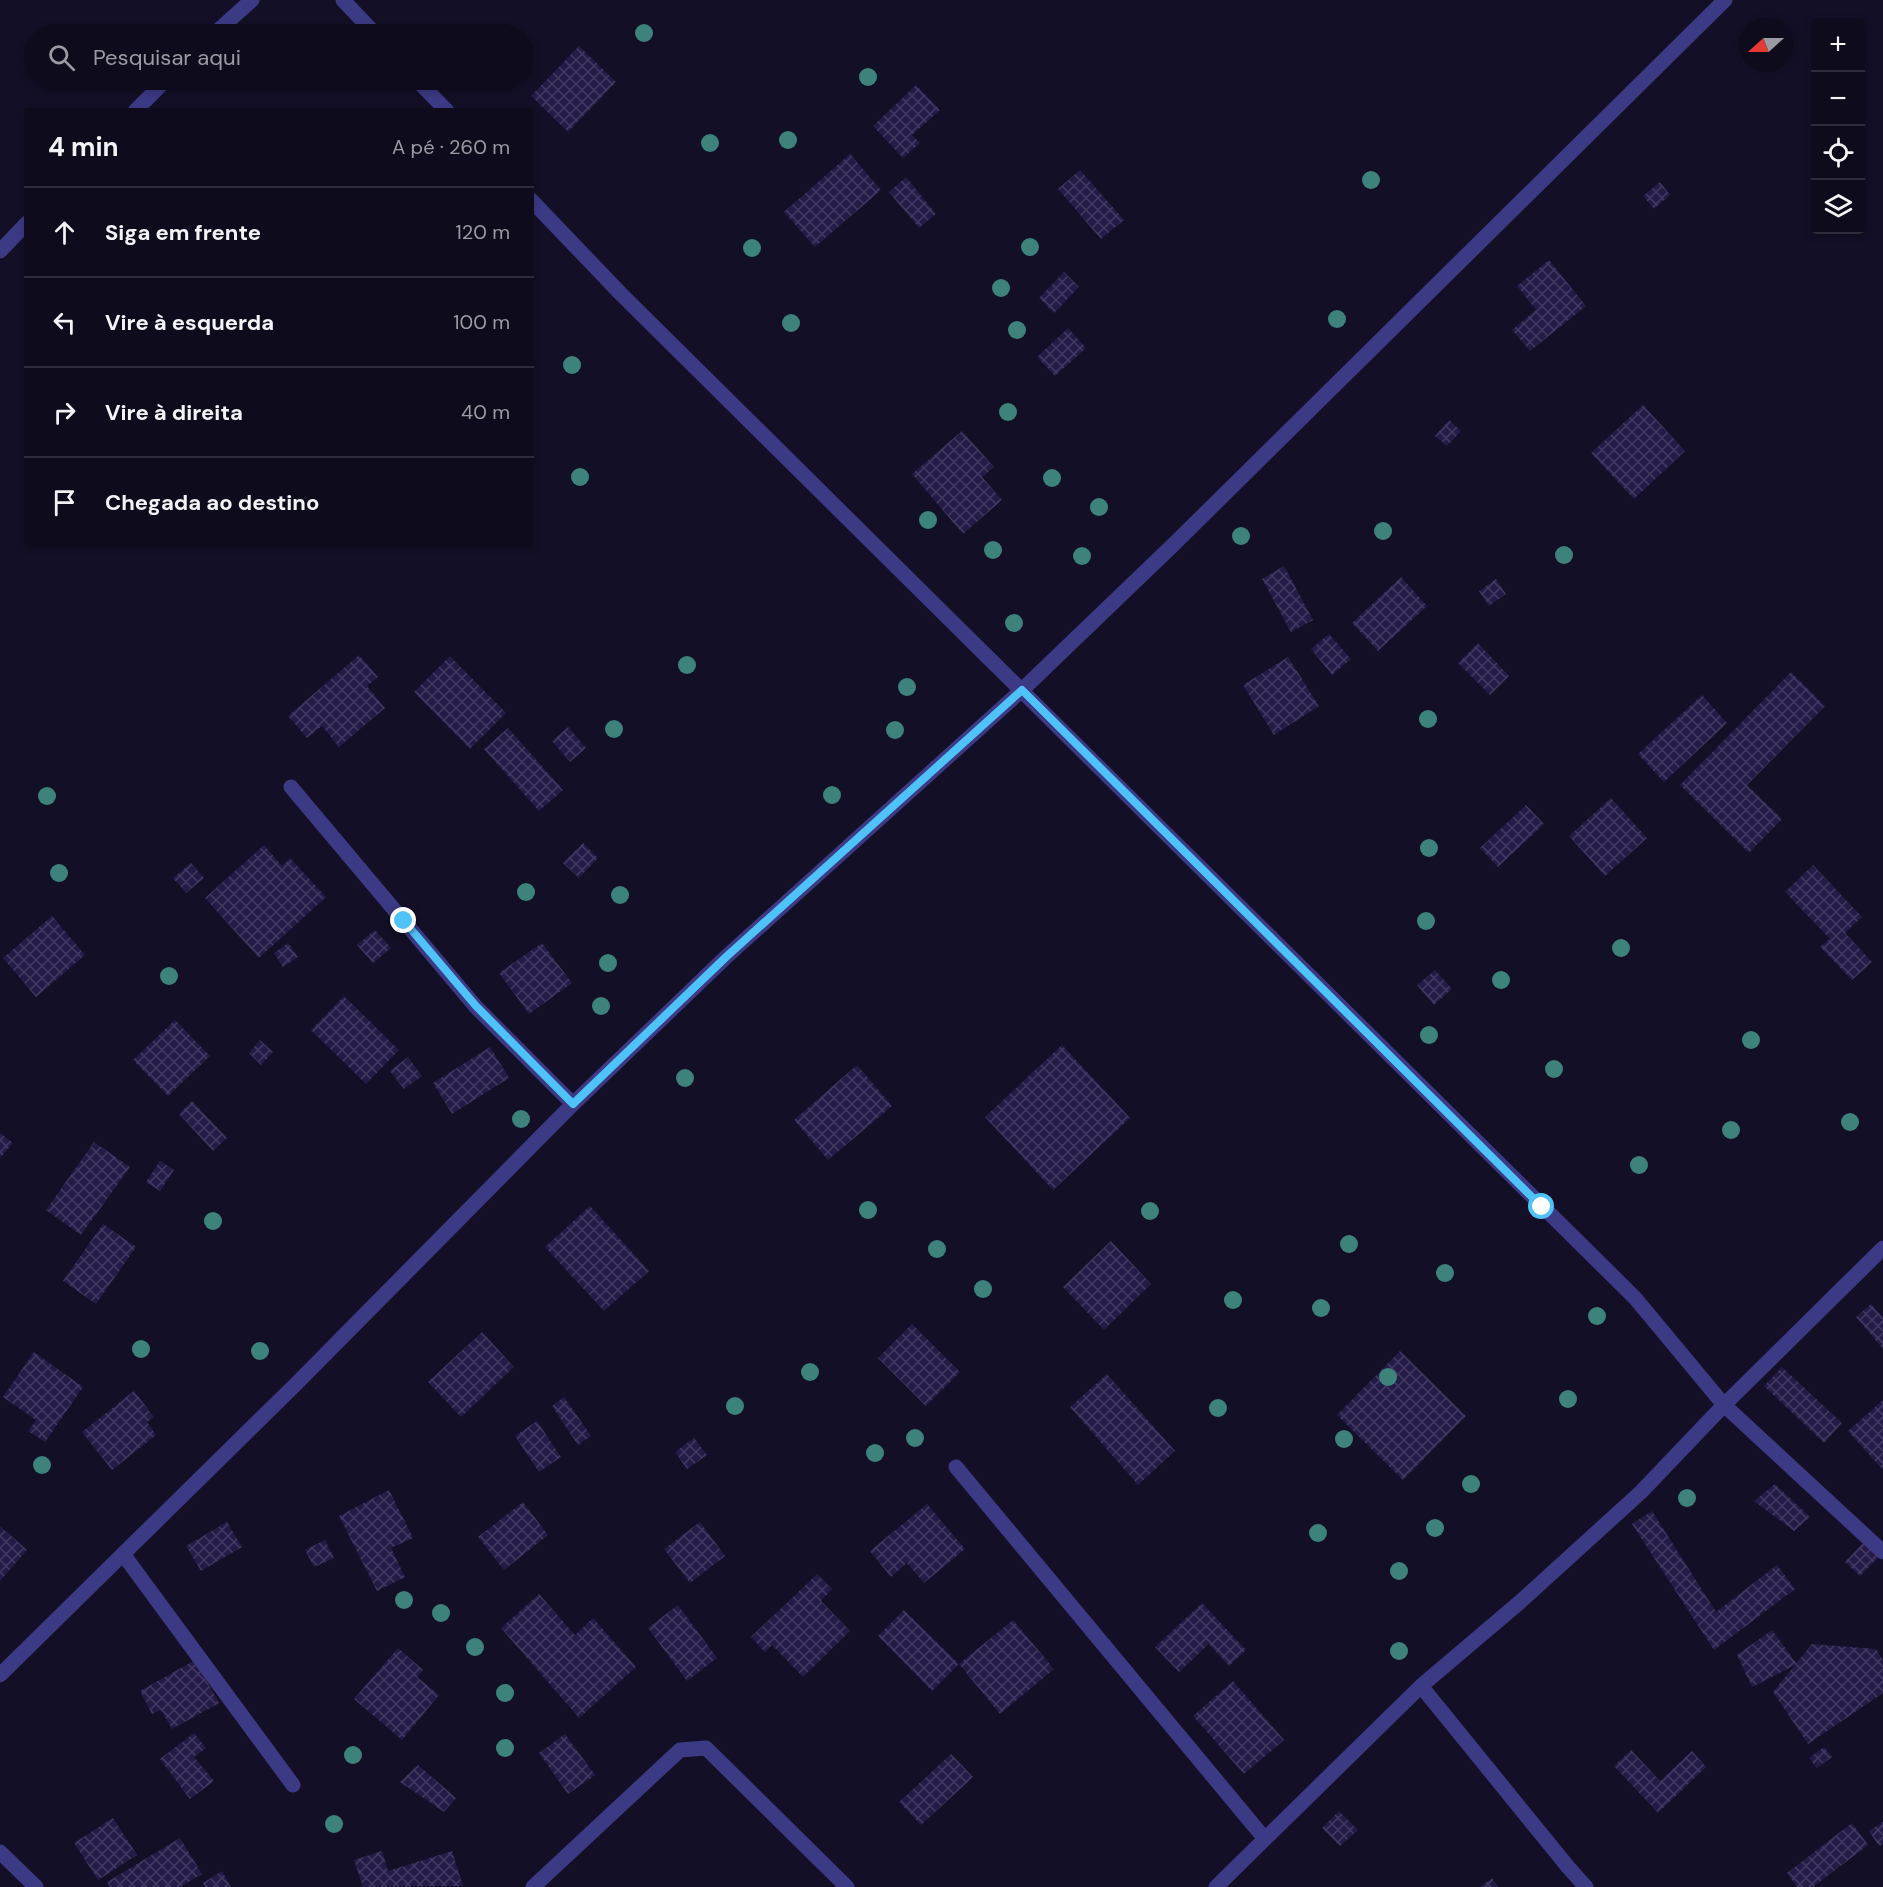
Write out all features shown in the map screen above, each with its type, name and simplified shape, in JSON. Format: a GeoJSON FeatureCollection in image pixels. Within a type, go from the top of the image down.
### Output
{"type":"FeatureCollection","features":[{"type":"Feature","properties":{"kind":"street"},"geometry":{"type":"LineString","coordinates":[[225,24],[252,0]]}},
{"type":"Feature","properties":{"kind":"street"},"geometry":{"type":"LineString","coordinates":[[343,0],[366,24]]}},
{"type":"Feature","properties":{"kind":"street"},"geometry":{"type":"LineString","coordinates":[[0,1676],[573,1104],[726,957],[1022,690],[1173,545],[1725,0]]}},
{"type":"Feature","properties":{"kind":"street"},"geometry":{"type":"LineString","coordinates":[[138,108],[156,90]]}},
{"type":"Feature","properties":{"kind":"street"},"geometry":{"type":"LineString","coordinates":[[427,90],[444,108]]}},
{"type":"Feature","properties":{"kind":"street"},"geometry":{"type":"LineString","coordinates":[[534,203],[621,294],[1635,1298],[1724,1405],[1883,1552]]}},
{"type":"Feature","properties":{"kind":"street"},"geometry":{"type":"LineString","coordinates":[[0,251],[24,226]]}},
{"type":"Feature","properties":{"kind":"street"},"geometry":{"type":"LineString","coordinates":[[291,787],[476,1006],[573,1104]]}},
{"type":"Feature","properties":{"kind":"street"},"geometry":{"type":"LineString","coordinates":[[1216,1887],[1421,1686],[1520,1602],[1632,1500],[1724,1405],[1883,1248]]}},
{"type":"Feature","properties":{"kind":"street"},"geometry":{"type":"LineString","coordinates":[[956,1467],[1265,1839]]}},
{"type":"Feature","properties":{"kind":"street"},"geometry":{"type":"LineString","coordinates":[[123,1554],[293,1785]]}},
{"type":"Feature","properties":{"kind":"street"},"geometry":{"type":"LineString","coordinates":[[1421,1686],[1568,1868],[1587,1887]]}},
{"type":"Feature","properties":{"kind":"street"},"geometry":{"type":"LineString","coordinates":[[533,1887],[680,1750],[706,1748],[847,1887]]}},
{"type":"Feature","properties":{"kind":"street"},"geometry":{"type":"LineString","coordinates":[[0,1852],[36,1887]]}},
{"type":"Feature","properties":{"kind":"building"},"geometry":{"type":"Polygon","coordinates":[[[579,46],[616,82],[568,132],[531,96],[579,46]]]}},
{"type":"Feature","properties":{"kind":"building"},"geometry":{"type":"Polygon","coordinates":[[[916,85],[940,110],[912,135],[920,143],[903,158],[873,126],[916,85]]]}},
{"type":"Feature","properties":{"kind":"building"},"geometry":{"type":"Polygon","coordinates":[[[850,154],[881,190],[815,247],[784,212],[850,154]]]}},
{"type":"Feature","properties":{"kind":"building"},"geometry":{"type":"Polygon","coordinates":[[[1080,170],[1124,220],[1101,239],[1058,189],[1080,170]]]}},
{"type":"Feature","properties":{"kind":"building"},"geometry":{"type":"Polygon","coordinates":[[[906,177],[936,214],[919,228],[889,192],[906,177]]]}},
{"type":"Feature","properties":{"kind":"building"},"geometry":{"type":"Polygon","coordinates":[[[1660,182],[1670,195],[1654,209],[1643,196],[1660,182]]]}},
{"type":"Feature","properties":{"kind":"building"},"geometry":{"type":"Polygon","coordinates":[[[1549,260],[1586,306],[1530,351],[1512,330],[1536,310],[1517,286],[1549,260]]]}},
{"type":"Feature","properties":{"kind":"building"},"geometry":{"type":"Polygon","coordinates":[[[1064,272],[1079,287],[1054,313],[1039,298],[1064,272]]]}},
{"type":"Feature","properties":{"kind":"building"},"geometry":{"type":"Polygon","coordinates":[[[1068,328],[1086,348],[1055,376],[1037,357],[1068,328]]]}},
{"type":"Feature","properties":{"kind":"building"},"geometry":{"type":"Polygon","coordinates":[[[1643,405],[1685,451],[1634,499],[1591,453],[1643,405]]]}},
{"type":"Feature","properties":{"kind":"building"},"geometry":{"type":"Polygon","coordinates":[[[1449,420],[1461,431],[1447,446],[1435,436],[1449,420]]]}},
{"type":"Feature","properties":{"kind":"building"},"geometry":{"type":"Polygon","coordinates":[[[962,431],[994,467],[982,477],[1002,500],[963,534],[912,474],[962,431]]]}},
{"type":"Feature","properties":{"kind":"building"},"geometry":{"type":"Polygon","coordinates":[[[1284,566],[1313,620],[1291,632],[1262,579],[1284,566]]]}},
{"type":"Feature","properties":{"kind":"building"},"geometry":{"type":"Polygon","coordinates":[[[1401,577],[1427,606],[1378,651],[1352,623],[1401,577]]]}},
{"type":"Feature","properties":{"kind":"building"},"geometry":{"type":"Polygon","coordinates":[[[1496,579],[1506,594],[1489,606],[1479,591],[1496,579]]]}},
{"type":"Feature","properties":{"kind":"building"},"geometry":{"type":"Polygon","coordinates":[[[1329,634],[1351,659],[1332,675],[1311,649],[1329,634]]]}},
{"type":"Feature","properties":{"kind":"building"},"geometry":{"type":"Polygon","coordinates":[[[1478,643],[1509,676],[1490,695],[1458,663],[1478,643]]]}},
{"type":"Feature","properties":{"kind":"building"},"geometry":{"type":"Polygon","coordinates":[[[359,655],[378,677],[367,686],[385,708],[339,747],[322,726],[307,738],[288,716],[359,655]]]}},
{"type":"Feature","properties":{"kind":"building"},"geometry":{"type":"Polygon","coordinates":[[[450,656],[506,713],[470,749],[414,692],[450,656]]]}},
{"type":"Feature","properties":{"kind":"building"},"geometry":{"type":"Polygon","coordinates":[[[1288,657],[1319,706],[1274,735],[1243,685],[1288,657]]]}},
{"type":"Feature","properties":{"kind":"building"},"geometry":{"type":"Polygon","coordinates":[[[1791,672],[1825,706],[1747,785],[1782,819],[1749,853],[1680,785],[1791,672]]]}},
{"type":"Feature","properties":{"kind":"building"},"geometry":{"type":"Polygon","coordinates":[[[1702,695],[1727,723],[1664,782],[1638,754],[1702,695]]]}},
{"type":"Feature","properties":{"kind":"building"},"geometry":{"type":"Polygon","coordinates":[[[568,727],[586,748],[570,762],[552,741],[568,727]]]}},
{"type":"Feature","properties":{"kind":"building"},"geometry":{"type":"Polygon","coordinates":[[[508,728],[563,790],[539,811],[484,749],[508,728]]]}},
{"type":"Feature","properties":{"kind":"building"},"geometry":{"type":"Polygon","coordinates":[[[1611,798],[1647,838],[1605,876],[1569,836],[1611,798]]]}},
{"type":"Feature","properties":{"kind":"building"},"geometry":{"type":"Polygon","coordinates":[[[1526,805],[1544,824],[1498,867],[1480,848],[1526,805]]]}},
{"type":"Feature","properties":{"kind":"building"},"geometry":{"type":"Polygon","coordinates":[[[583,843],[598,858],[579,878],[563,863],[583,843]]]}},
{"type":"Feature","properties":{"kind":"building"},"geometry":{"type":"Polygon","coordinates":[[[264,845],[282,866],[290,858],[326,897],[259,958],[205,898],[264,845]]]}},
{"type":"Feature","properties":{"kind":"building"},"geometry":{"type":"Polygon","coordinates":[[[191,863],[204,878],[186,893],[173,878],[191,863]]]}},
{"type":"Feature","properties":{"kind":"building"},"geometry":{"type":"Polygon","coordinates":[[[1813,865],[1862,917],[1845,933],[1872,962],[1852,980],[1820,947],[1830,939],[1785,892],[1813,865]]]}},
{"type":"Feature","properties":{"kind":"building"},"geometry":{"type":"Polygon","coordinates":[[[52,916],[85,955],[36,997],[3,958],[52,916]]]}},
{"type":"Feature","properties":{"kind":"building"},"geometry":{"type":"Polygon","coordinates":[[[375,930],[391,948],[373,963],[357,945],[375,930]]]}},
{"type":"Feature","properties":{"kind":"building"},"geometry":{"type":"Polygon","coordinates":[[[288,943],[298,957],[283,967],[274,953],[288,943]]]}},
{"type":"Feature","properties":{"kind":"building"},"geometry":{"type":"Polygon","coordinates":[[[542,943],[572,983],[529,1014],[499,973],[542,943]]]}},
{"type":"Feature","properties":{"kind":"building"},"geometry":{"type":"Polygon","coordinates":[[[1435,970],[1452,989],[1434,1005],[1417,985],[1435,970]]]}},
{"type":"Feature","properties":{"kind":"building"},"geometry":{"type":"Polygon","coordinates":[[[344,996],[399,1050],[366,1084],[311,1030],[344,996]]]}},
{"type":"Feature","properties":{"kind":"building"},"geometry":{"type":"Polygon","coordinates":[[[175,1020],[210,1056],[168,1096],[133,1060],[175,1020]]]}},
{"type":"Feature","properties":{"kind":"building"},"geometry":{"type":"Polygon","coordinates":[[[260,1040],[273,1052],[261,1065],[249,1053],[260,1040]]]}},
{"type":"Feature","properties":{"kind":"building"},"geometry":{"type":"Polygon","coordinates":[[[1062,1045],[1130,1118],[1053,1190],[985,1117],[1062,1045]]]}},
{"type":"Feature","properties":{"kind":"building"},"geometry":{"type":"Polygon","coordinates":[[[490,1047],[509,1078],[452,1114],[433,1083],[490,1047]]]}},
{"type":"Feature","properties":{"kind":"building"},"geometry":{"type":"Polygon","coordinates":[[[408,1057],[422,1076],[404,1089],[390,1071],[408,1057]]]}},
{"type":"Feature","properties":{"kind":"building"},"geometry":{"type":"Polygon","coordinates":[[[857,1065],[892,1106],[828,1160],[794,1120],[857,1065]]]}},
{"type":"Feature","properties":{"kind":"building"},"geometry":{"type":"Polygon","coordinates":[[[192,1101],[227,1138],[213,1151],[179,1114],[192,1101]]]}},
{"type":"Feature","properties":{"kind":"building"},"geometry":{"type":"Polygon","coordinates":[[[0,1133],[13,1143],[0,1158],[0,1133]]]}},
{"type":"Feature","properties":{"kind":"building"},"geometry":{"type":"Polygon","coordinates":[[[94,1142],[130,1167],[81,1235],[46,1210],[94,1142]]]}},
{"type":"Feature","properties":{"kind":"building"},"geometry":{"type":"Polygon","coordinates":[[[160,1161],[174,1170],[160,1191],[146,1182],[160,1161]]]}},
{"type":"Feature","properties":{"kind":"building"},"geometry":{"type":"Polygon","coordinates":[[[590,1206],[649,1271],[604,1311],[545,1247],[590,1206]]]}},
{"type":"Feature","properties":{"kind":"building"},"geometry":{"type":"Polygon","coordinates":[[[103,1224],[136,1247],[96,1304],[63,1281],[103,1224]]]}},
{"type":"Feature","properties":{"kind":"building"},"geometry":{"type":"Polygon","coordinates":[[[1111,1241],[1151,1284],[1104,1330],[1063,1287],[1111,1241]]]}},
{"type":"Feature","properties":{"kind":"building"},"geometry":{"type":"Polygon","coordinates":[[[1871,1304],[1883,1318],[1883,1349],[1856,1317],[1871,1304]]]}},
{"type":"Feature","properties":{"kind":"building"},"geometry":{"type":"Polygon","coordinates":[[[912,1324],[960,1372],[926,1406],[878,1358],[912,1324]]]}},
{"type":"Feature","properties":{"kind":"building"},"geometry":{"type":"Polygon","coordinates":[[[482,1332],[514,1367],[461,1417],[428,1382],[482,1332]]]}},
{"type":"Feature","properties":{"kind":"building"},"geometry":{"type":"Polygon","coordinates":[[[1400,1351],[1466,1416],[1403,1480],[1337,1415],[1400,1351]]]}},
{"type":"Feature","properties":{"kind":"building"},"geometry":{"type":"Polygon","coordinates":[[[34,1352],[83,1387],[45,1442],[28,1431],[36,1420],[3,1397],[34,1352]]]}},
{"type":"Feature","properties":{"kind":"building"},"geometry":{"type":"Polygon","coordinates":[[[1782,1367],[1842,1423],[1824,1443],[1764,1386],[1782,1367]]]}},
{"type":"Feature","properties":{"kind":"building"},"geometry":{"type":"Polygon","coordinates":[[[1107,1374],[1175,1451],[1138,1485],[1070,1407],[1107,1374]]]}},
{"type":"Feature","properties":{"kind":"building"},"geometry":{"type":"Polygon","coordinates":[[[134,1391],[154,1417],[147,1422],[156,1435],[112,1470],[82,1432],[134,1391]]]}},
{"type":"Feature","properties":{"kind":"building"},"geometry":{"type":"Polygon","coordinates":[[[564,1397],[591,1436],[578,1445],[552,1406],[564,1397]]]}},
{"type":"Feature","properties":{"kind":"building"},"geometry":{"type":"Polygon","coordinates":[[[1883,1400],[1883,1470],[1848,1431],[1883,1400]]]}},
{"type":"Feature","properties":{"kind":"building"},"geometry":{"type":"Polygon","coordinates":[[[537,1421],[561,1457],[539,1472],[515,1436],[537,1421]]]}},
{"type":"Feature","properties":{"kind":"building"},"geometry":{"type":"Polygon","coordinates":[[[694,1438],[707,1455],[687,1469],[675,1452],[694,1438]]]}},
{"type":"Feature","properties":{"kind":"building"},"geometry":{"type":"Polygon","coordinates":[[[1775,1484],[1810,1517],[1794,1531],[1754,1501],[1775,1484]]]}},
{"type":"Feature","properties":{"kind":"building"},"geometry":{"type":"Polygon","coordinates":[[[389,1490],[413,1538],[391,1548],[405,1577],[377,1591],[339,1516],[389,1490]]]}},
{"type":"Feature","properties":{"kind":"building"},"geometry":{"type":"Polygon","coordinates":[[[523,1502],[548,1535],[504,1570],[478,1537],[523,1502]]]}},
{"type":"Feature","properties":{"kind":"building"},"geometry":{"type":"Polygon","coordinates":[[[927,1504],[965,1549],[924,1583],[907,1563],[891,1577],[870,1551],[927,1504]]]}},
{"type":"Feature","properties":{"kind":"building"},"geometry":{"type":"Polygon","coordinates":[[[1652,1511],[1716,1612],[1777,1565],[1795,1589],[1714,1650],[1632,1524],[1652,1511]]]}},
{"type":"Feature","properties":{"kind":"building"},"geometry":{"type":"Polygon","coordinates":[[[227,1522],[242,1547],[201,1571],[186,1546],[227,1522]]]}},
{"type":"Feature","properties":{"kind":"building"},"geometry":{"type":"Polygon","coordinates":[[[700,1522],[725,1556],[690,1583],[664,1549],[700,1522]]]}},
{"type":"Feature","properties":{"kind":"building"},"geometry":{"type":"Polygon","coordinates":[[[0,1526],[27,1550],[0,1581],[0,1526]]]}},
{"type":"Feature","properties":{"kind":"building"},"geometry":{"type":"Polygon","coordinates":[[[325,1540],[334,1558],[314,1567],[305,1550],[325,1540]]]}},
{"type":"Feature","properties":{"kind":"building"},"geometry":{"type":"Polygon","coordinates":[[[1865,1541],[1880,1556],[1860,1576],[1845,1562],[1865,1541]]]}},
{"type":"Feature","properties":{"kind":"building"},"geometry":{"type":"Polygon","coordinates":[[[817,1574],[832,1589],[821,1601],[850,1631],[803,1677],[772,1645],[765,1652],[751,1637],[817,1574]]]}},
{"type":"Feature","properties":{"kind":"building"},"geometry":{"type":"Polygon","coordinates":[[[539,1594],[575,1635],[593,1618],[636,1667],[579,1718],[501,1628],[539,1594]]]}},
{"type":"Feature","properties":{"kind":"building"},"geometry":{"type":"Polygon","coordinates":[[[1202,1603],[1246,1650],[1229,1666],[1209,1644],[1179,1672],[1155,1647],[1202,1603]]]}},
{"type":"Feature","properties":{"kind":"building"},"geometry":{"type":"Polygon","coordinates":[[[678,1605],[717,1658],[687,1681],[648,1628],[678,1605]]]}},
{"type":"Feature","properties":{"kind":"building"},"geometry":{"type":"Polygon","coordinates":[[[904,1610],[959,1664],[932,1691],[878,1636],[904,1610]]]}},
{"type":"Feature","properties":{"kind":"building"},"geometry":{"type":"Polygon","coordinates":[[[1013,1620],[1054,1669],[1000,1714],[959,1664],[1013,1620]]]}},
{"type":"Feature","properties":{"kind":"building"},"geometry":{"type":"Polygon","coordinates":[[[1772,1630],[1797,1664],[1752,1687],[1737,1655],[1772,1630]]]}},
{"type":"Feature","properties":{"kind":"building"},"geometry":{"type":"Polygon","coordinates":[[[1812,1644],[1876,1649],[1883,1660],[1883,1693],[1808,1744],[1773,1692],[1812,1644]]]}},
{"type":"Feature","properties":{"kind":"building"},"geometry":{"type":"Polygon","coordinates":[[[398,1648],[423,1670],[417,1677],[439,1695],[402,1740],[354,1699],[398,1648]]]}},
{"type":"Feature","properties":{"kind":"building"},"geometry":{"type":"Polygon","coordinates":[[[195,1660],[219,1703],[172,1729],[161,1710],[152,1714],[140,1691],[195,1660]]]}},
{"type":"Feature","properties":{"kind":"building"},"geometry":{"type":"Polygon","coordinates":[[[1233,1681],[1284,1740],[1244,1774],[1193,1716],[1233,1681]]]}},
{"type":"Feature","properties":{"kind":"building"},"geometry":{"type":"Polygon","coordinates":[[[194,1733],[206,1748],[194,1757],[214,1781],[190,1799],[160,1759],[194,1733]]]}},
{"type":"Feature","properties":{"kind":"building"},"geometry":{"type":"Polygon","coordinates":[[[565,1734],[595,1775],[568,1794],[539,1753],[565,1734]]]}},
{"type":"Feature","properties":{"kind":"building"},"geometry":{"type":"Polygon","coordinates":[[[1824,1747],[1832,1757],[1817,1768],[1809,1758],[1824,1747]]]}},
{"type":"Feature","properties":{"kind":"building"},"geometry":{"type":"Polygon","coordinates":[[[1631,1750],[1660,1781],[1692,1751],[1706,1767],[1658,1813],[1614,1766],[1631,1750]]]}},
{"type":"Feature","properties":{"kind":"building"},"geometry":{"type":"Polygon","coordinates":[[[951,1754],[973,1777],[921,1825],[899,1802],[951,1754]]]}},
{"type":"Feature","properties":{"kind":"building"},"geometry":{"type":"Polygon","coordinates":[[[418,1765],[456,1798],[444,1812],[400,1782],[418,1765]]]}},
{"type":"Feature","properties":{"kind":"building"},"geometry":{"type":"Polygon","coordinates":[[[1339,1811],[1358,1830],[1340,1846],[1322,1828],[1339,1811]]]}},
{"type":"Feature","properties":{"kind":"building"},"geometry":{"type":"Polygon","coordinates":[[[113,1818],[137,1855],[98,1880],[74,1843],[113,1818]]]}},
{"type":"Feature","properties":{"kind":"building"},"geometry":{"type":"Polygon","coordinates":[[[1883,1822],[1883,1844],[1879,1846],[1869,1831],[1883,1822]]]}},
{"type":"Feature","properties":{"kind":"building"},"geometry":{"type":"Polygon","coordinates":[[[1852,1823],[1868,1845],[1813,1887],[1797,1887],[1787,1873],[1852,1823]]]}},
{"type":"Feature","properties":{"kind":"building"},"geometry":{"type":"Polygon","coordinates":[[[180,1838],[202,1874],[180,1887],[110,1887],[107,1882],[180,1838]]]}},
{"type":"Feature","properties":{"kind":"building"},"geometry":{"type":"Polygon","coordinates":[[[382,1851],[388,1871],[452,1851],[463,1886],[363,1887],[354,1860],[382,1851]]]}},
{"type":"Feature","properties":{"kind":"building"},"geometry":{"type":"Polygon","coordinates":[[[222,1871],[231,1887],[205,1887],[203,1883],[222,1871]]]}},
{"type":"Feature","properties":{"kind":"building"},"geometry":{"type":"Polygon","coordinates":[[[1492,1878],[1498,1887],[1480,1887],[1492,1878]]]}},
{"type":"Feature","properties":{"kind":"route"},"geometry":{"type":"LineString","coordinates":[[404,921],[476,1006],[573,1104],[726,957],[1022,690],[1542,1207]]}}]}
